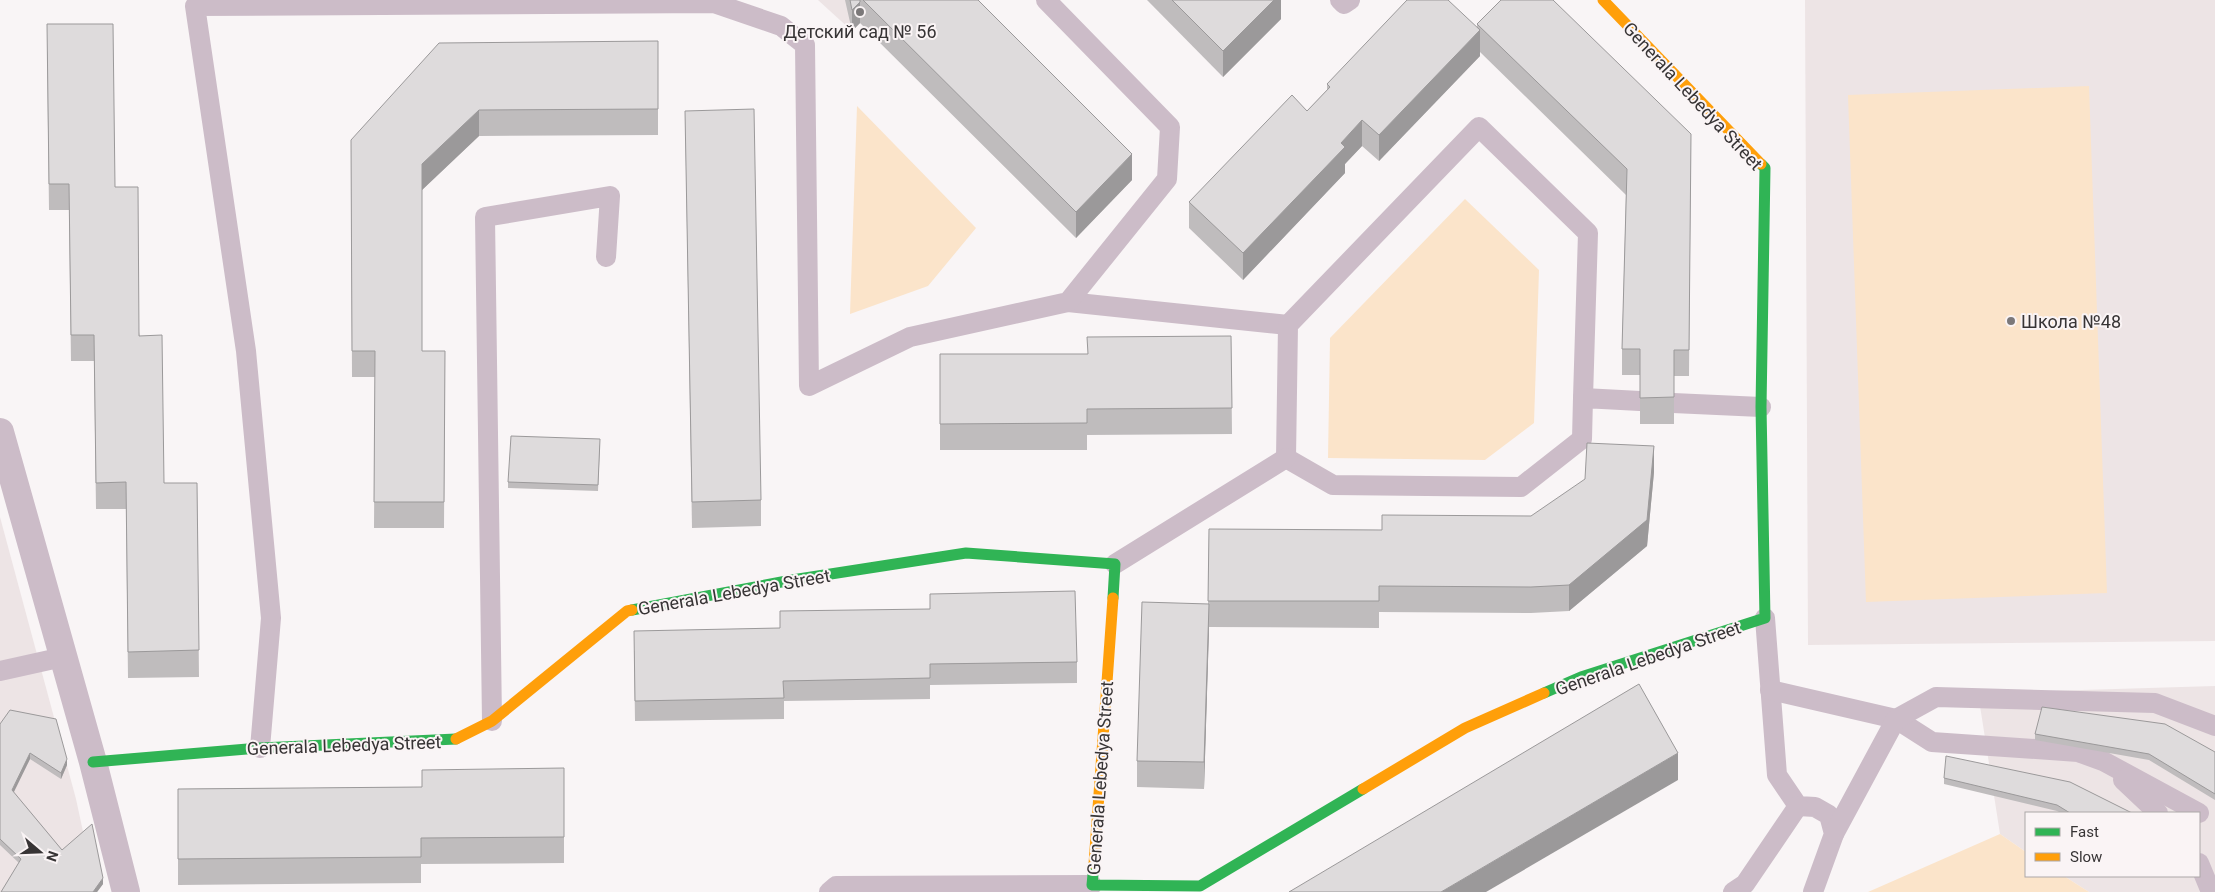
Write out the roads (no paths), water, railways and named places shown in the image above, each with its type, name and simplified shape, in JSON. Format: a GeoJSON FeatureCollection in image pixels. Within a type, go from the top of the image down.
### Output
{"type":"FeatureCollection","features":[{"type":"Feature","properties":{"kind":"street","name":"Generala Lebedya Street"},"geometry":{"type":"LineString","coordinates":[[93,762],[260,748],[454,740],[492,721],[627,611],[792,580],[966,553],[1115,564],[1092,885],[1200,886],[1465,728],[1580,678],[1765,618],[1761,407],[1765,168],[1604,0]]}},
{"type":"Feature","properties":{"kind":"street"},"geometry":{"type":"LineString","coordinates":[[0,432],[93,762],[126,892]]}},
{"type":"Feature","properties":{"kind":"lane"},"geometry":{"type":"LineString","coordinates":[[1046,0],[1170,126],[1167,179],[1068,302]]}},
{"type":"Feature","properties":{"kind":"lane"},"geometry":{"type":"LineString","coordinates":[[1340,0],[1344,4],[1350,0]]}},
{"type":"Feature","properties":{"kind":"lane"},"geometry":{"type":"LineString","coordinates":[[260,748],[271,618],[246,350],[195,3],[714,2],[781,26],[805,46],[809,386],[910,336],[1068,302],[1288,325]]}},
{"type":"Feature","properties":{"kind":"lane"},"geometry":{"type":"LineString","coordinates":[[1478,127],[1588,234],[1582,439],[1521,487],[1333,485],[1286,458],[1288,325],[1478,127]]}},
{"type":"Feature","properties":{"kind":"lane"},"geometry":{"type":"LineString","coordinates":[[492,721],[485,217],[610,196],[606,257]]}},
{"type":"Feature","properties":{"kind":"lane"},"geometry":{"type":"LineString","coordinates":[[1583,398],[1640,401]]}},
{"type":"Feature","properties":{"kind":"lane"},"geometry":{"type":"LineString","coordinates":[[1673,403],[1761,407]]}},
{"type":"Feature","properties":{"kind":"lane"},"geometry":{"type":"LineString","coordinates":[[1115,564],[1286,458]]}},
{"type":"Feature","properties":{"kind":"lane"},"geometry":{"type":"LineString","coordinates":[[1765,618],[1777,775],[1798,806]]}},
{"type":"Feature","properties":{"kind":"lane"},"geometry":{"type":"LineString","coordinates":[[0,671],[63,657]]}},
{"type":"Feature","properties":{"kind":"lane"},"geometry":{"type":"LineString","coordinates":[[1770,690],[1896,719],[1932,742],[2078,752],[2102,761],[2197,812]]}},
{"type":"Feature","properties":{"kind":"lane"},"geometry":{"type":"LineString","coordinates":[[1813,892],[1834,834],[1896,719],[1936,697],[2155,703],[2215,726]]}},
{"type":"Feature","properties":{"kind":"lane"},"geometry":{"type":"LineString","coordinates":[[2102,761],[2157,812]]}},
{"type":"Feature","properties":{"kind":"lane"},"geometry":{"type":"LineString","coordinates":[[1798,806],[1815,807],[1829,815],[1834,834]]}},
{"type":"Feature","properties":{"kind":"lane"},"geometry":{"type":"LineString","coordinates":[[1733,892],[1745,884],[1798,806]]}},
{"type":"Feature","properties":{"kind":"lane"},"geometry":{"type":"LineString","coordinates":[[2200,814],[2215,822]]}},
{"type":"Feature","properties":{"kind":"lane"},"geometry":{"type":"LineString","coordinates":[[2200,866],[2212,892]]}},
{"type":"Feature","properties":{"kind":"lane"},"geometry":{"type":"LineString","coordinates":[[828,892],[836,886],[1092,885]]}},
{"type":"Feature","properties":{"kind":"place","name":"Детский сад № 56"},"geometry":{"type":"Point","coordinates":[860,12]}},
{"type":"Feature","properties":{"kind":"place","name":"Школа №48"},"geometry":{"type":"Point","coordinates":[2011,321]}}]}
